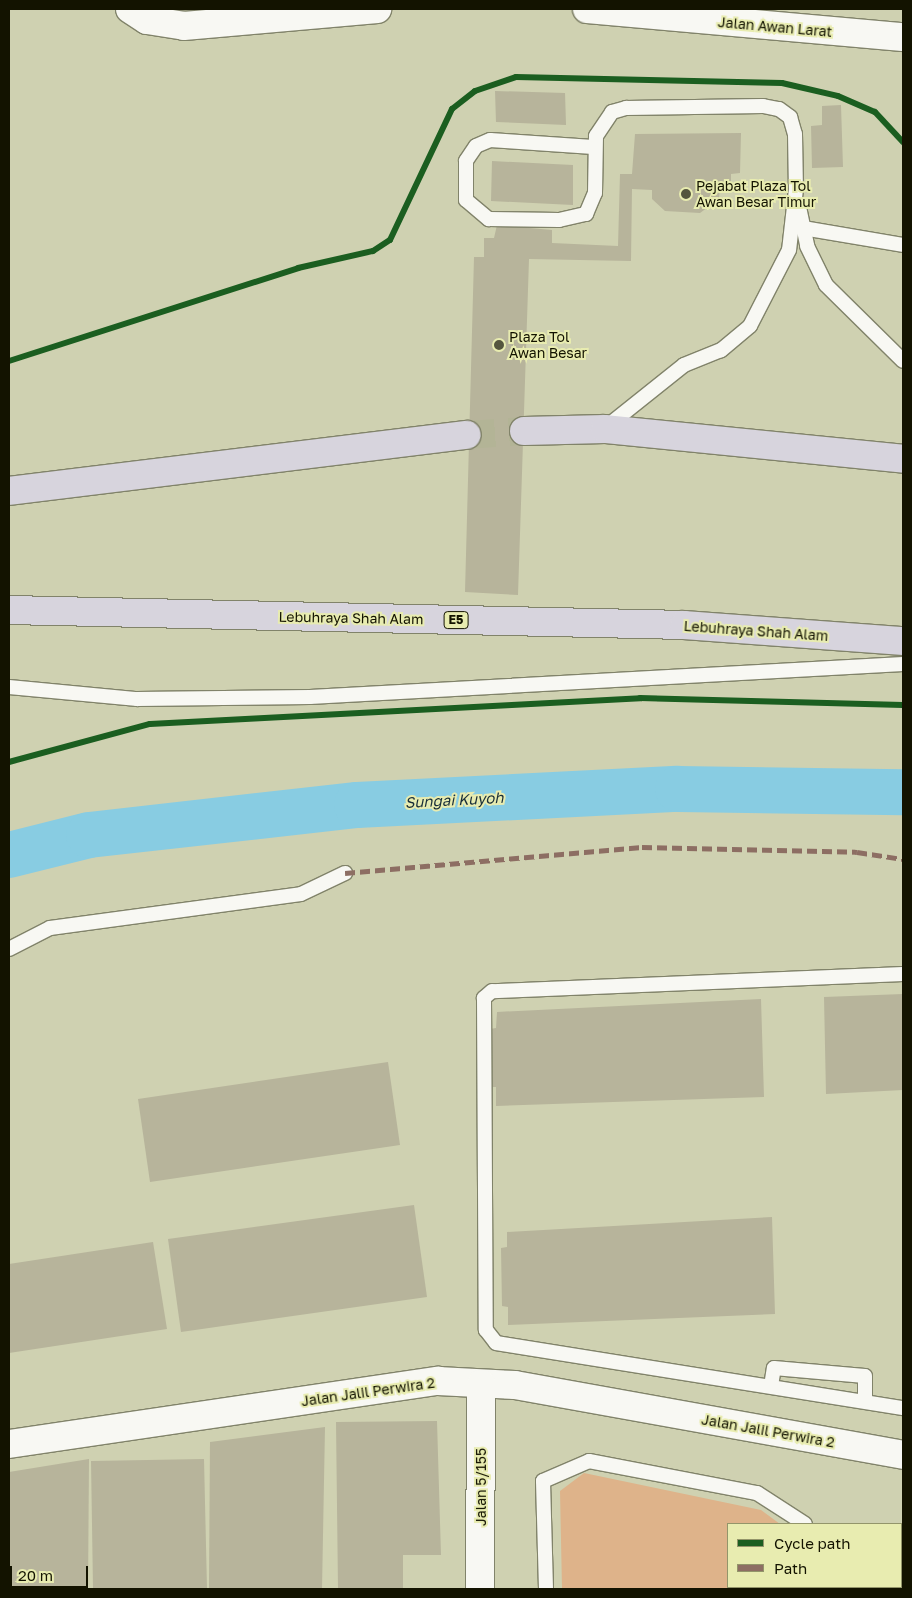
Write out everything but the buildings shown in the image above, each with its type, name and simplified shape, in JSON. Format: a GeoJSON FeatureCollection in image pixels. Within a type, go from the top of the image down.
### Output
{"type":"FeatureCollection","features":[{"type":"Feature","properties":{"kind":"highway"},"geometry":{"type":"LineString","coordinates":[[524,431],[605,429],[903,459]]}},
{"type":"Feature","properties":{"kind":"highway"},"geometry":{"type":"LineString","coordinates":[[9,491],[467,435]]}},
{"type":"Feature","properties":{"kind":"highway","name":"Lebuhraya Shah Alam"},"geometry":{"type":"LineString","coordinates":[[9,610],[684,625],[903,641]]}},
{"type":"Feature","properties":{"kind":"street"},"geometry":{"type":"LineString","coordinates":[[130,9],[147,20],[184,26],[377,9]]}},
{"type":"Feature","properties":{"kind":"street","name":"Jalan Awan Larat"},"geometry":{"type":"LineString","coordinates":[[587,9],[696,14],[903,37]]}},
{"type":"Feature","properties":{"kind":"street","name":"Jalan Jalil Perwira 2"},"geometry":{"type":"LineString","coordinates":[[9,1444],[438,1381],[515,1386],[903,1455]]}},
{"type":"Feature","properties":{"kind":"street","name":"Jalan 5/155"},"geometry":{"type":"LineString","coordinates":[[480,1589],[481,1384]]}},
{"type":"Feature","properties":{"kind":"lane"},"geometry":{"type":"LineString","coordinates":[[594,147],[507,140],[476,146],[466,161],[466,200],[489,219],[559,220],[586,214],[595,193],[594,147],[602,122],[612,112],[626,108],[779,109],[790,118],[795,134],[796,189],[789,250],[750,326],[721,350],[684,365],[605,429]]}},
{"type":"Feature","properties":{"kind":"lane"},"geometry":{"type":"LineString","coordinates":[[796,189],[803,228],[814,267],[826,285],[903,361]]}},
{"type":"Feature","properties":{"kind":"lane"},"geometry":{"type":"LineString","coordinates":[[803,228],[903,245]]}},
{"type":"Feature","properties":{"kind":"lane"},"geometry":{"type":"LineString","coordinates":[[9,687],[137,699],[310,697],[903,664]]}},
{"type":"Feature","properties":{"kind":"lane"},"geometry":{"type":"LineString","coordinates":[[9,949],[50,928],[301,894],[345,873]]}},
{"type":"Feature","properties":{"kind":"lane"},"geometry":{"type":"LineString","coordinates":[[903,974],[492,991],[484,998],[486,1330],[496,1343],[903,1408]]}},
{"type":"Feature","properties":{"kind":"lane"},"geometry":{"type":"LineString","coordinates":[[771,1386],[774,1368],[865,1376],[865,1401]]}},
{"type":"Feature","properties":{"kind":"lane"},"geometry":{"type":"LineString","coordinates":[[546,1589],[543,1480],[589,1461],[757,1493],[803,1523]]}},
{"type":"Feature","properties":{"kind":"shaded area"},"geometry":{"type":"Polygon","coordinates":[[[584,1473],[761,1510],[779,1523],[727,1523],[727,1588],[818,1589],[562,1589],[560,1491],[584,1473]]]}},
{"type":"Feature","properties":{"kind":"waterway","name":"Sungai Kuyoh"},"geometry":{"type":"LineString","coordinates":[[9,855],[89,835],[357,805],[678,789],[903,792]]}},
{"type":"Feature","properties":{"kind":"tunnel"},"geometry":{"type":"LineString","coordinates":[[467,435],[524,431]]}},
{"type":"Feature","properties":{"kind":"marked path"},"geometry":{"type":"LineString","coordinates":[[345,873],[642,847],[857,852],[903,859]]}},
{"type":"Feature","properties":{"kind":"cycle path"},"geometry":{"type":"LineString","coordinates":[[9,361],[298,268],[373,251],[390,240],[452,109],[475,91],[516,77],[782,83],[838,96],[875,112],[903,142]]}},
{"type":"Feature","properties":{"kind":"cycle path"},"geometry":{"type":"LineString","coordinates":[[9,762],[150,724],[640,698],[903,705]]}},
{"type":"Feature","properties":{"kind":"place","name":"Pejabat Plaza Tol Awan Besar Timur"},"geometry":{"type":"Point","coordinates":[686,194]}},
{"type":"Feature","properties":{"kind":"place","name":"Plaza Tol Awan Besar"},"geometry":{"type":"Point","coordinates":[499,345]}}]}
